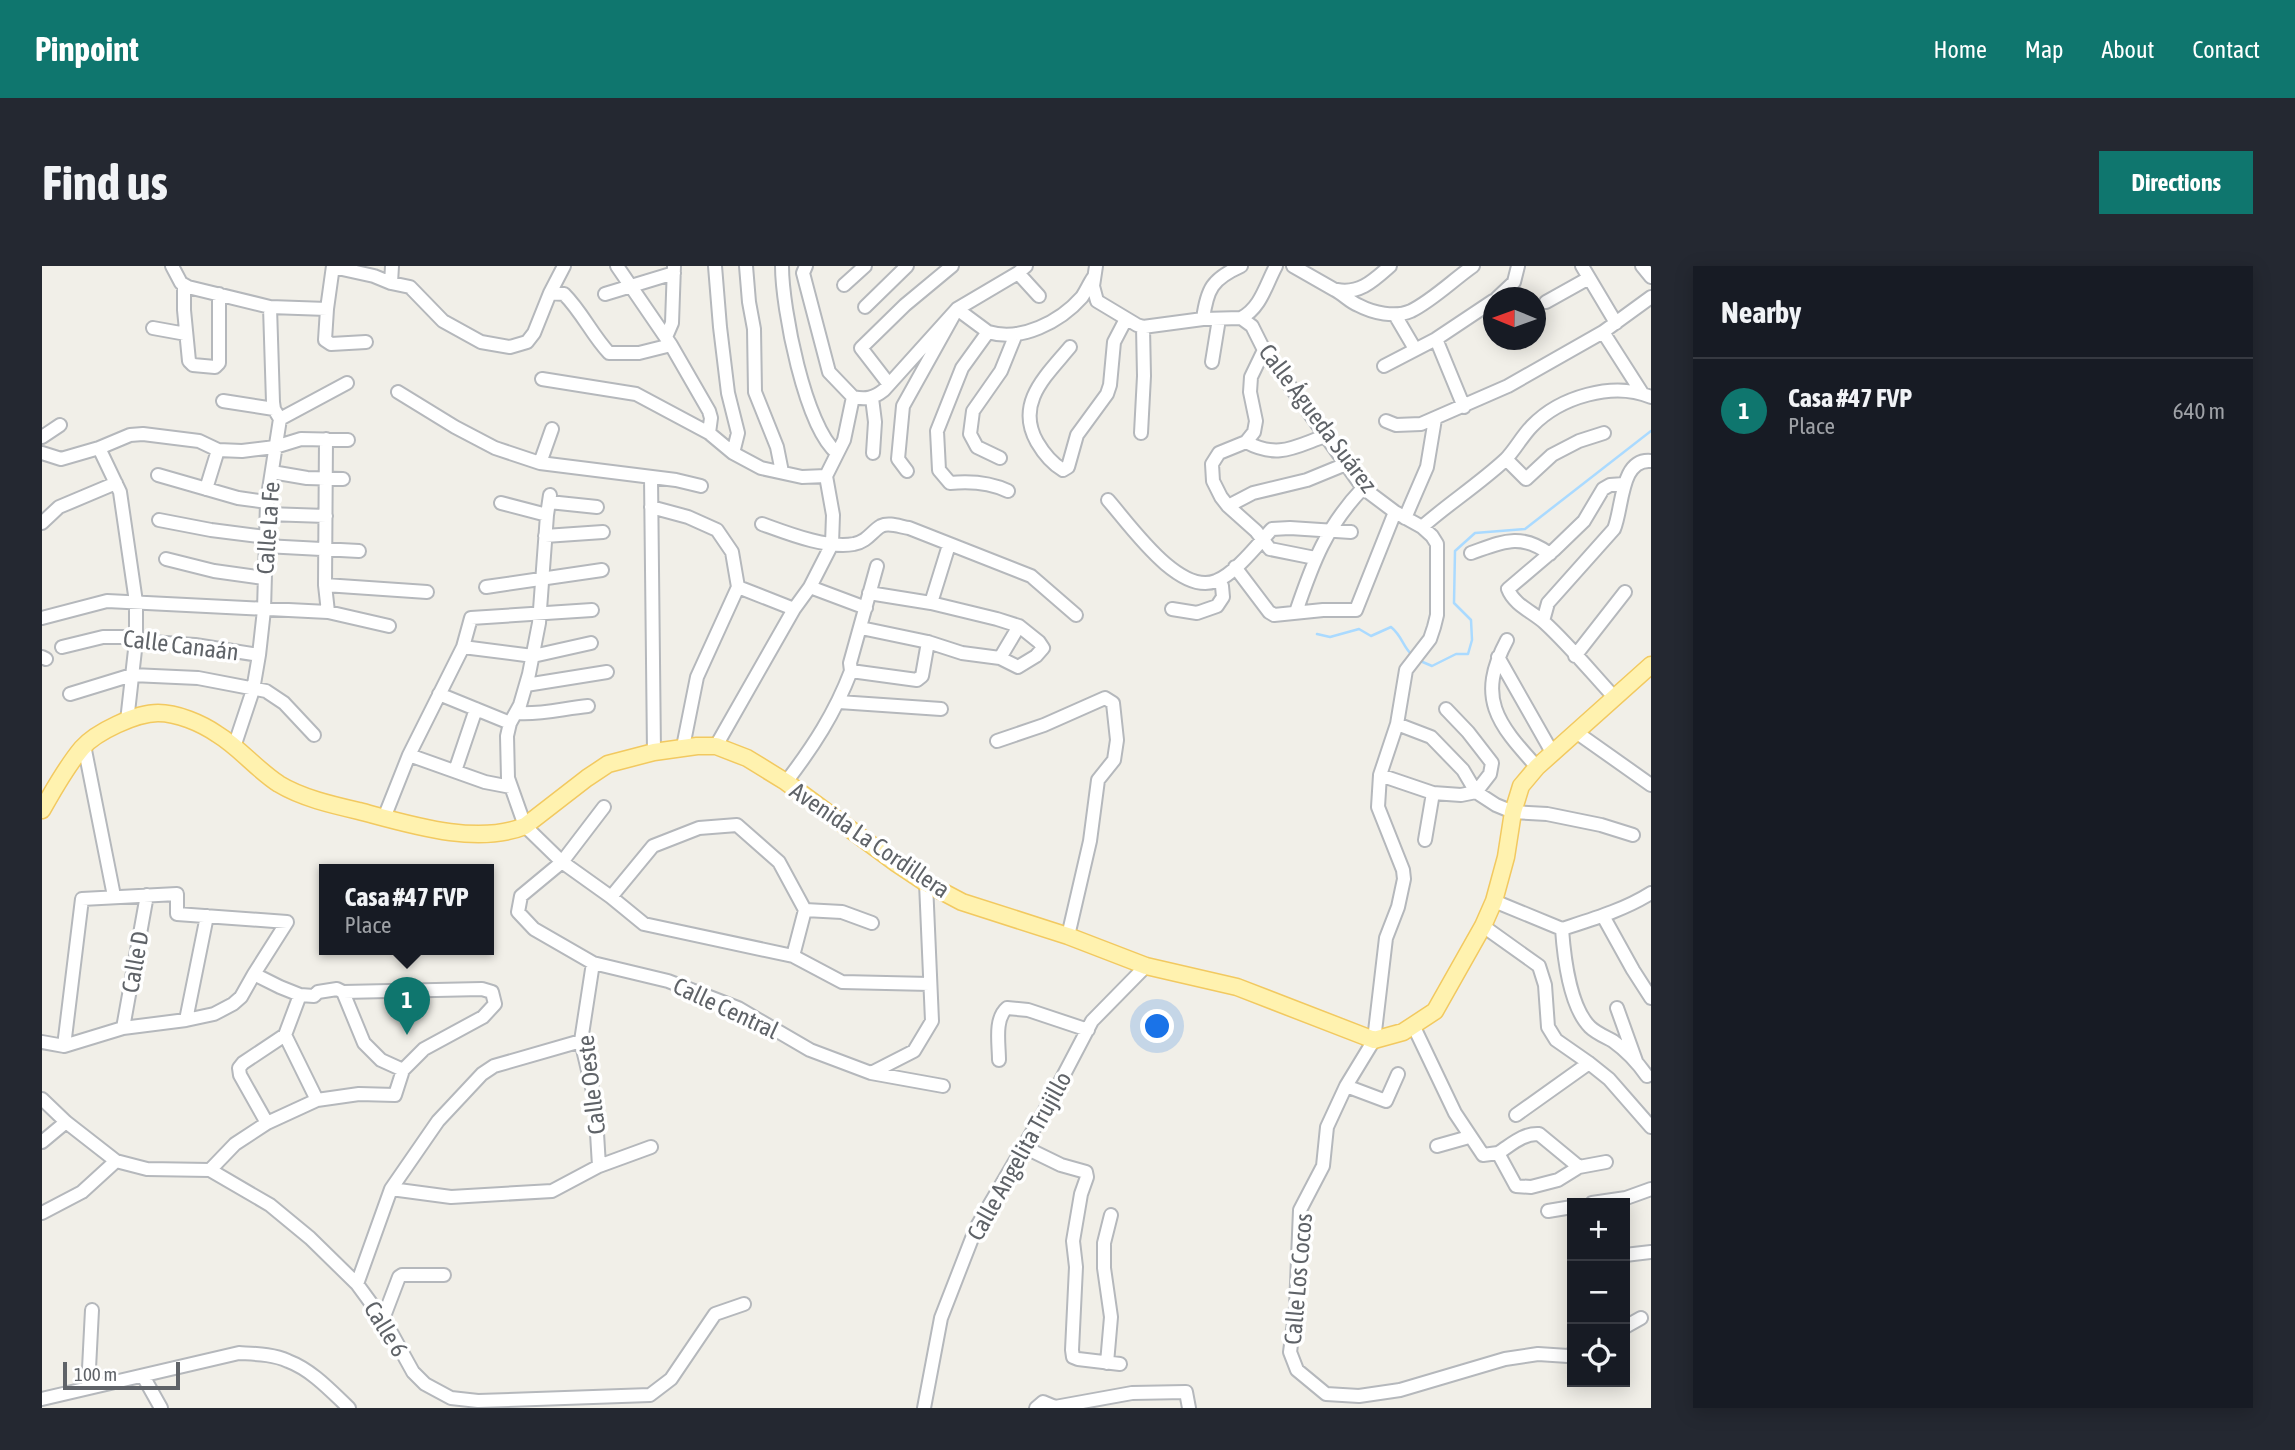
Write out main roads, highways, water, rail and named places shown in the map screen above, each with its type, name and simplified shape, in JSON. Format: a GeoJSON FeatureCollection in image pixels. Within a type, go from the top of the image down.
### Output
{"type":"FeatureCollection","features":[{"type":"Feature","properties":{"kind":"main road","name":"Avenida La Cordillera"},"geometry":{"type":"LineString","coordinates":[[42,810],[66,769],[84,746],[127,720],[156,713],[175,715],[217,734],[256,768],[282,786],[326,803],[384,818],[466,833],[503,832],[525,826],[608,764],[683,747],[716,746],[747,758],[786,782],[926,883],[962,902],[1068,936],[1146,966],[1237,987],[1374,1040],[1403,1032],[1435,1011],[1483,926],[1494,901],[1521,786],[1537,767],[1651,665]]}},
{"type":"Feature","properties":{"kind":"waterway"},"geometry":{"type":"LineString","coordinates":[[1418,660],[1432,666],[1456,654],[1468,654],[1472,640],[1471,620],[1454,603],[1455,551],[1475,533],[1525,529],[1651,431]]}},
{"type":"Feature","properties":{"kind":"waterway"},"geometry":{"type":"LineString","coordinates":[[1317,634],[1330,637],[1359,629],[1371,636],[1391,627],[1413,656]]}},
{"type":"Feature","properties":{"kind":"place","name":"Casa #47 FVP"},"geometry":{"type":"Point","coordinates":[407,1035]}}]}
